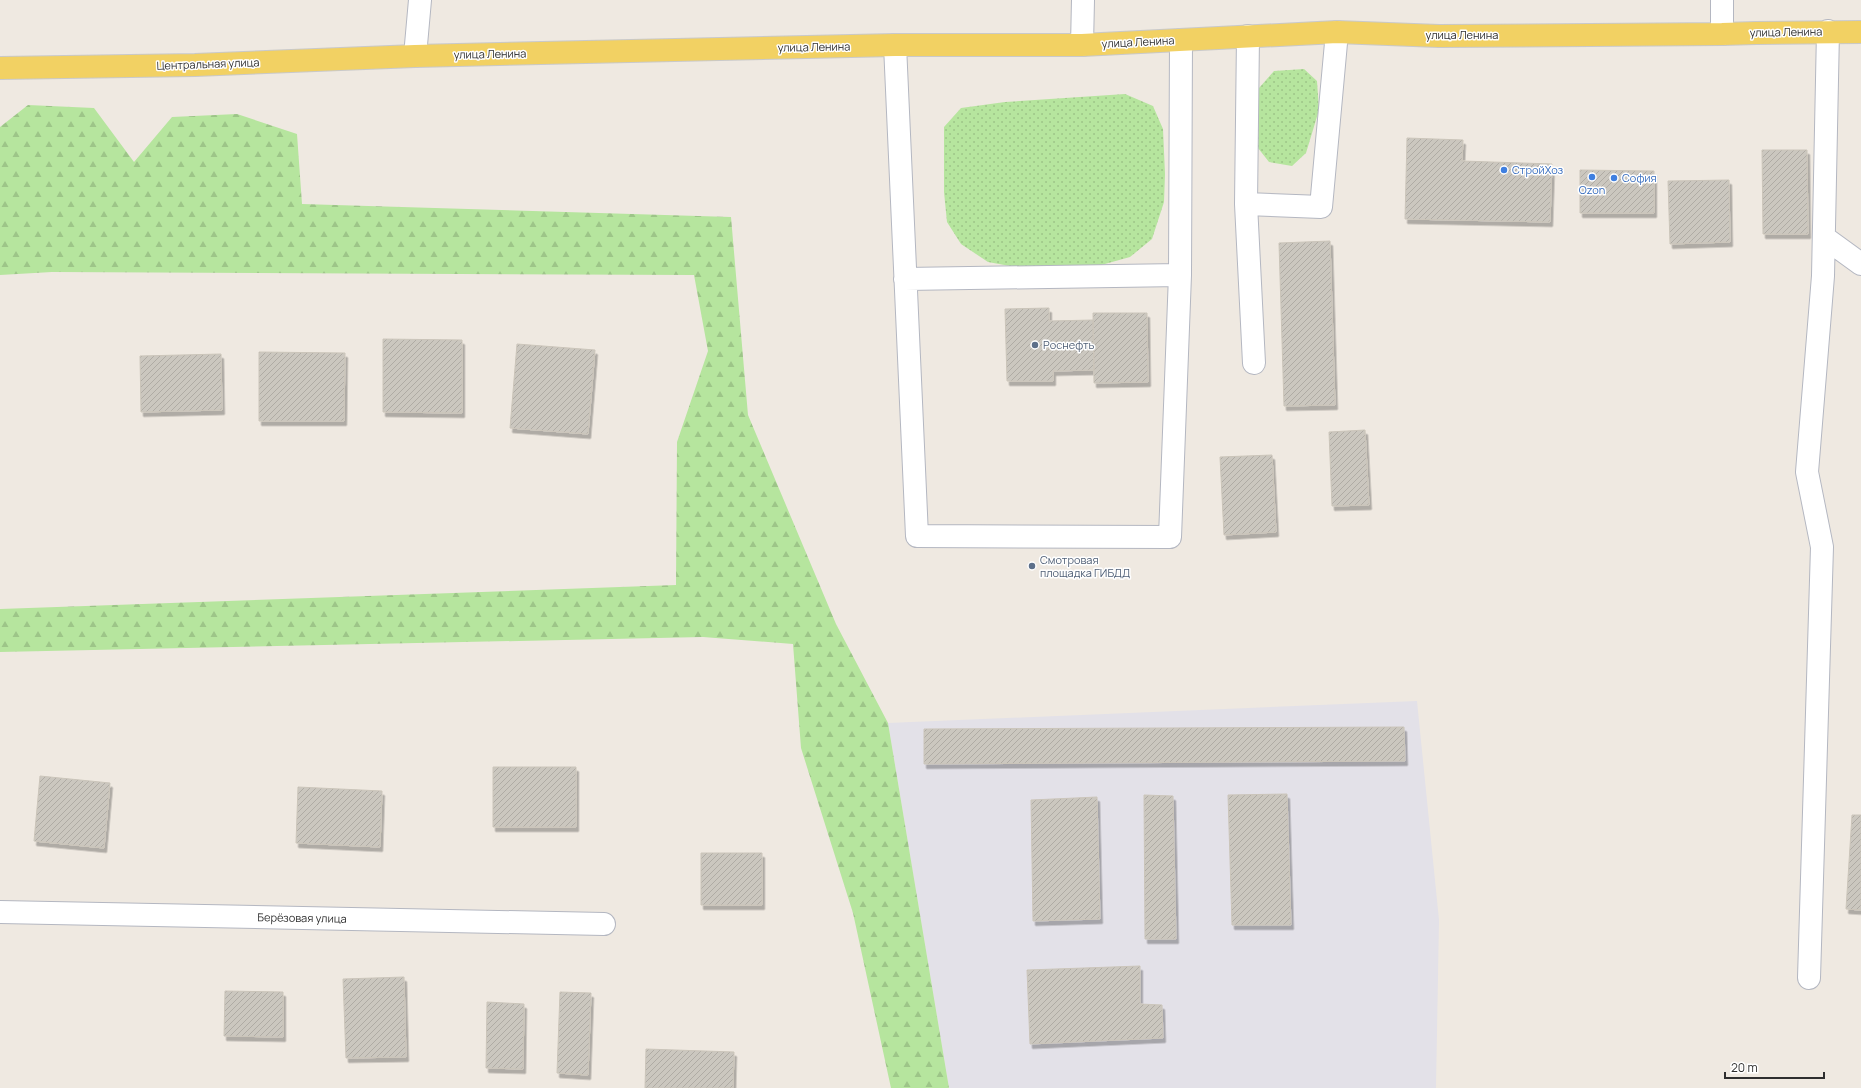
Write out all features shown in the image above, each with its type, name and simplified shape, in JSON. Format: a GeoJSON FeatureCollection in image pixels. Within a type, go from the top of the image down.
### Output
{"type":"FeatureCollection","features":[{"type":"Feature","properties":{"kind":"main road","name":"улица Ленина"},"geometry":{"type":"LineString","coordinates":[[415,56],[895,45],[1082,45],[1337,32],[1439,36],[1722,34],[1828,31],[1861,32]]}},
{"type":"Feature","properties":{"kind":"main road","name":"Центральная улица"},"geometry":{"type":"LineString","coordinates":[[0,68],[195,65],[415,56]]}},
{"type":"Feature","properties":{"kind":"street"},"geometry":{"type":"LineString","coordinates":[[415,56],[420,0]]}},
{"type":"Feature","properties":{"kind":"street"},"geometry":{"type":"LineString","coordinates":[[1082,45],[1083,0]]}},
{"type":"Feature","properties":{"kind":"street"},"geometry":{"type":"LineString","coordinates":[[1722,0],[1722,34]]}},
{"type":"Feature","properties":{"kind":"street"},"geometry":{"type":"LineString","coordinates":[[1809,978],[1822,547],[1807,472],[1825,238],[1828,31]]}},
{"type":"Feature","properties":{"kind":"street"},"geometry":{"type":"LineString","coordinates":[[1246,204],[1321,207],[1337,32]]}},
{"type":"Feature","properties":{"kind":"street"},"geometry":{"type":"LineString","coordinates":[[1248,36],[1246,204],[1254,363]]}},
{"type":"Feature","properties":{"kind":"street"},"geometry":{"type":"LineString","coordinates":[[895,45],[917,536],[1170,537],[1180,275],[1181,40]]}},
{"type":"Feature","properties":{"kind":"street"},"geometry":{"type":"LineString","coordinates":[[1825,238],[1861,264]]}},
{"type":"Feature","properties":{"kind":"street"},"geometry":{"type":"LineString","coordinates":[[905,279],[1180,275]]}},
{"type":"Feature","properties":{"kind":"street","name":"Берёзовая улица"},"geometry":{"type":"LineString","coordinates":[[0,912],[604,924]]}},
{"type":"Feature","properties":{"kind":"shaded area"},"geometry":{"type":"Polygon","coordinates":[[[1417,701],[1439,920],[1436,1088],[949,1088],[888,723],[1417,701]]]}},
{"type":"Feature","properties":{"kind":"green space"},"geometry":{"type":"Polygon","coordinates":[[[1304,69],[1317,81],[1319,110],[1306,153],[1292,166],[1269,162],[1258,148],[1259,88],[1274,71],[1304,69]]]}},
{"type":"Feature","properties":{"kind":"green space"},"geometry":{"type":"Polygon","coordinates":[[[1125,94],[1153,106],[1163,129],[1165,174],[1164,202],[1152,239],[1130,257],[1094,267],[1038,271],[988,262],[961,244],[947,222],[944,192],[944,127],[961,108],[1005,102],[1125,94]]]}},
{"type":"Feature","properties":{"kind":"green space"},"geometry":{"type":"Polygon","coordinates":[[[28,105],[94,108],[134,162],[172,117],[237,114],[297,134],[302,204],[731,217],[748,415],[836,624],[888,723],[949,1088],[891,1088],[853,913],[801,748],[793,644],[703,637],[0,652],[0,609],[676,585],[677,442],[708,351],[694,275],[52,272],[0,275],[0,127],[28,105]]]}},
{"type":"Feature","properties":{"kind":"building"},"geometry":{"type":"Polygon","coordinates":[[[1407,138],[1463,140],[1462,161],[1552,164],[1550,222],[1405,219],[1407,138]]]}},
{"type":"Feature","properties":{"kind":"building"},"geometry":{"type":"Polygon","coordinates":[[[1762,150],[1807,150],[1808,234],[1763,234],[1762,150]]]}},
{"type":"Feature","properties":{"kind":"building"},"geometry":{"type":"Polygon","coordinates":[[[1580,170],[1654,171],[1654,213],[1580,213],[1580,170]]]}},
{"type":"Feature","properties":{"kind":"building"},"geometry":{"type":"Polygon","coordinates":[[[1729,180],[1730,242],[1670,244],[1668,181],[1729,180]]]}},
{"type":"Feature","properties":{"kind":"building"},"geometry":{"type":"Polygon","coordinates":[[[1330,241],[1335,405],[1284,406],[1279,243],[1330,241]]]}},
{"type":"Feature","properties":{"kind":"building"},"geometry":{"type":"Polygon","coordinates":[[[1049,308],[1049,321],[1093,320],[1094,370],[1053,371],[1053,381],[1007,381],[1005,309],[1049,308]]]}},
{"type":"Feature","properties":{"kind":"building"},"geometry":{"type":"Polygon","coordinates":[[[1093,313],[1147,313],[1148,382],[1094,383],[1093,313]]]}},
{"type":"Feature","properties":{"kind":"building"},"geometry":{"type":"Polygon","coordinates":[[[383,339],[462,340],[462,413],[383,412],[383,339]]]}},
{"type":"Feature","properties":{"kind":"building"},"geometry":{"type":"Polygon","coordinates":[[[517,344],[595,350],[588,434],[510,428],[517,344]]]}},
{"type":"Feature","properties":{"kind":"building"},"geometry":{"type":"Polygon","coordinates":[[[259,352],[345,353],[344,421],[259,421],[259,352]]]}},
{"type":"Feature","properties":{"kind":"building"},"geometry":{"type":"Polygon","coordinates":[[[221,354],[222,410],[141,412],[140,356],[221,354]]]}},
{"type":"Feature","properties":{"kind":"building"},"geometry":{"type":"Polygon","coordinates":[[[1365,430],[1369,505],[1332,506],[1329,432],[1365,430]]]}},
{"type":"Feature","properties":{"kind":"building"},"geometry":{"type":"Polygon","coordinates":[[[1272,455],[1276,532],[1224,535],[1220,457],[1272,455]]]}},
{"type":"Feature","properties":{"kind":"building"},"geometry":{"type":"Polygon","coordinates":[[[1404,727],[1405,761],[924,764],[924,729],[1404,727]]]}},
{"type":"Feature","properties":{"kind":"building"},"geometry":{"type":"Polygon","coordinates":[[[493,767],[576,767],[576,827],[493,827],[493,767]]]}},
{"type":"Feature","properties":{"kind":"building"},"geometry":{"type":"Polygon","coordinates":[[[40,776],[110,783],[104,848],[34,841],[40,776]]]}},
{"type":"Feature","properties":{"kind":"building"},"geometry":{"type":"Polygon","coordinates":[[[298,787],[382,791],[380,847],[296,843],[298,787]]]}},
{"type":"Feature","properties":{"kind":"building"},"geometry":{"type":"Polygon","coordinates":[[[1287,794],[1291,925],[1232,925],[1228,795],[1287,794]]]}},
{"type":"Feature","properties":{"kind":"building"},"geometry":{"type":"Polygon","coordinates":[[[1144,795],[1173,796],[1176,939],[1145,939],[1144,795]]]}},
{"type":"Feature","properties":{"kind":"building"},"geometry":{"type":"Polygon","coordinates":[[[1097,797],[1100,919],[1033,921],[1031,800],[1097,797]]]}},
{"type":"Feature","properties":{"kind":"building"},"geometry":{"type":"Polygon","coordinates":[[[1852,815],[1861,815],[1861,910],[1846,909],[1852,815]]]}},
{"type":"Feature","properties":{"kind":"building"},"geometry":{"type":"Polygon","coordinates":[[[701,853],[762,853],[762,905],[701,905],[701,853]]]}},
{"type":"Feature","properties":{"kind":"building"},"geometry":{"type":"Polygon","coordinates":[[[1140,966],[1140,1004],[1162,1005],[1163,1038],[1030,1044],[1027,970],[1140,966]]]}},
{"type":"Feature","properties":{"kind":"building"},"geometry":{"type":"Polygon","coordinates":[[[404,977],[406,1057],[346,1058],[343,979],[404,977]]]}},
{"type":"Feature","properties":{"kind":"building"},"geometry":{"type":"Polygon","coordinates":[[[225,991],[283,992],[283,1037],[224,1036],[225,991]]]}},
{"type":"Feature","properties":{"kind":"building"},"geometry":{"type":"Polygon","coordinates":[[[560,992],[591,993],[588,1075],[557,1073],[560,992]]]}},
{"type":"Feature","properties":{"kind":"building"},"geometry":{"type":"Polygon","coordinates":[[[487,1002],[524,1004],[523,1069],[486,1068],[487,1002]]]}},
{"type":"Feature","properties":{"kind":"building"},"geometry":{"type":"Polygon","coordinates":[[[646,1049],[734,1052],[733,1088],[645,1088],[646,1049]]]}},
{"type":"Feature","properties":{"kind":"place","name":"СтройХоз"},"geometry":{"type":"Point","coordinates":[1504,170]}},
{"type":"Feature","properties":{"kind":"place","name":"Ozon"},"geometry":{"type":"Point","coordinates":[1592,177]}},
{"type":"Feature","properties":{"kind":"place","name":"София"},"geometry":{"type":"Point","coordinates":[1614,178]}},
{"type":"Feature","properties":{"kind":"place","name":"Роснефть"},"geometry":{"type":"Point","coordinates":[1035,345]}},
{"type":"Feature","properties":{"kind":"place","name":"Смотровая площадка ГИБДД"},"geometry":{"type":"Point","coordinates":[1032,566]}}]}
